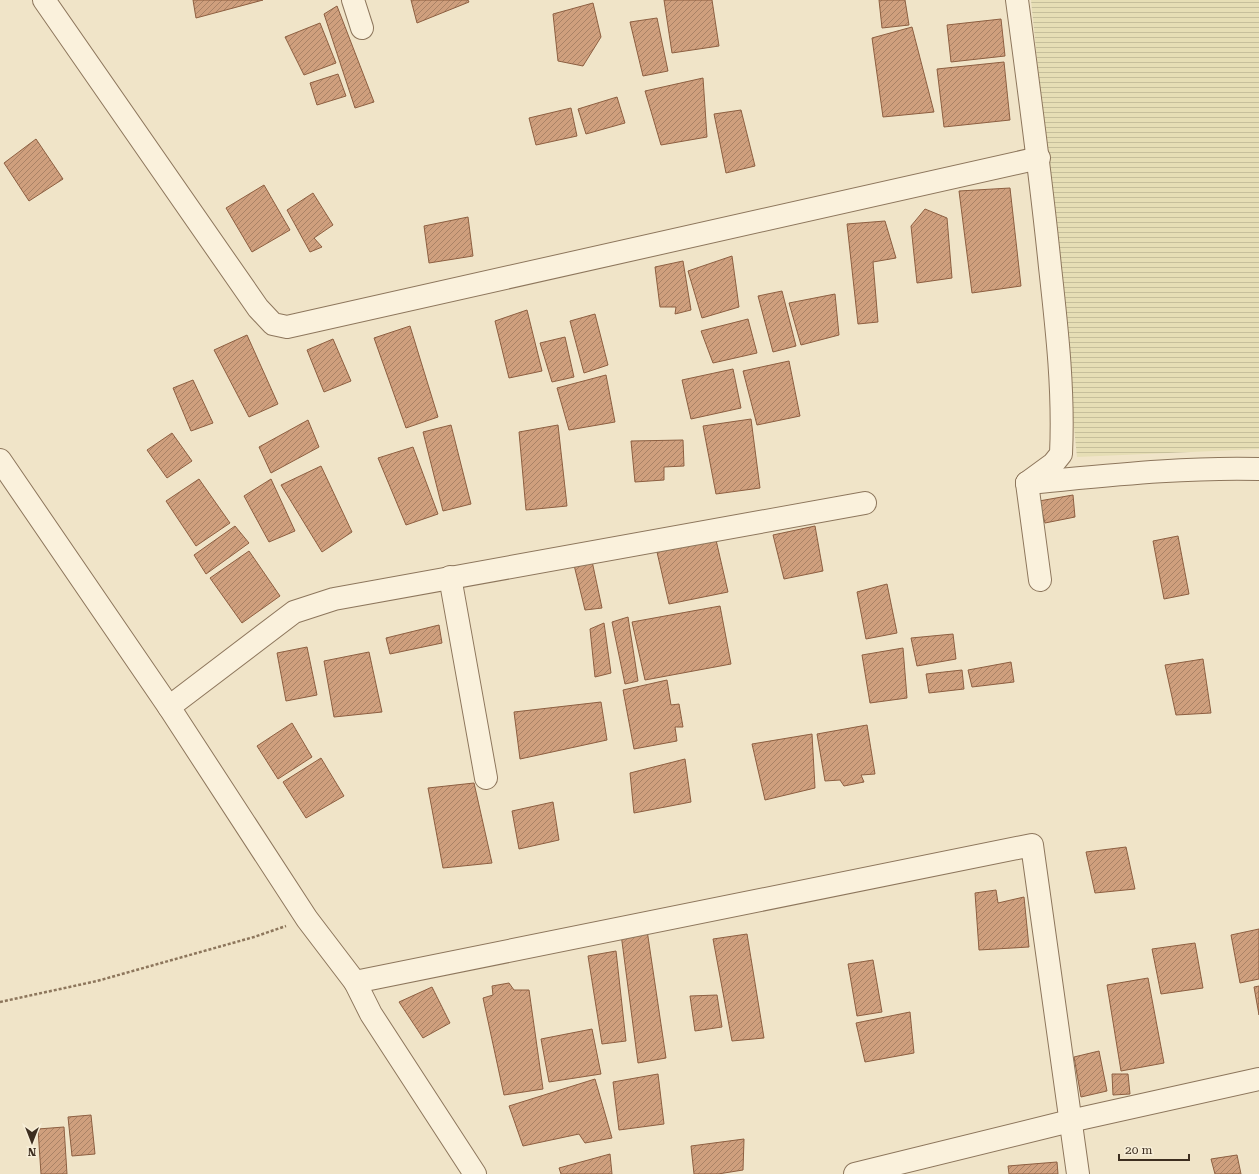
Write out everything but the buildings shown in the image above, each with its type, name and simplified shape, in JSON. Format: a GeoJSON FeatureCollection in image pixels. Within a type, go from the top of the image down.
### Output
{"type":"FeatureCollection","features":[{"type":"Feature","properties":{"kind":"street"},"geometry":{"type":"LineString","coordinates":[[44,0],[258,308],[273,324],[287,327],[1039,158]]}},
{"type":"Feature","properties":{"kind":"street"},"geometry":{"type":"LineString","coordinates":[[353,0],[362,28]]}},
{"type":"Feature","properties":{"kind":"street"},"geometry":{"type":"LineString","coordinates":[[1017,0],[1039,158],[1060,362],[1062,441],[1061,454],[1053,464],[1027,484]]}},
{"type":"Feature","properties":{"kind":"street"},"geometry":{"type":"LineString","coordinates":[[0,460],[169,707],[307,919],[356,982],[371,1014],[475,1174]]}},
{"type":"Feature","properties":{"kind":"street"},"geometry":{"type":"LineString","coordinates":[[1027,484],[1138,473],[1218,468],[1259,469]]}},
{"type":"Feature","properties":{"kind":"street"},"geometry":{"type":"LineString","coordinates":[[1027,484],[1040,580]]}},
{"type":"Feature","properties":{"kind":"street"},"geometry":{"type":"LineString","coordinates":[[169,707],[294,612],[334,599],[865,502]]}},
{"type":"Feature","properties":{"kind":"street"},"geometry":{"type":"LineString","coordinates":[[450,577],[486,778]]}},
{"type":"Feature","properties":{"kind":"street"},"geometry":{"type":"LineString","coordinates":[[356,982],[1032,845],[1078,1174]]}},
{"type":"Feature","properties":{"kind":"street"},"geometry":{"type":"LineString","coordinates":[[855,1174],[1070,1121],[1259,1079]]}},
{"type":"Feature","properties":{"kind":"path"},"geometry":{"type":"LineString","coordinates":[[0,1002],[97,981],[254,937],[307,919]]}},
{"type":"Feature","properties":{"kind":"shaded area"},"geometry":{"type":"Polygon","coordinates":[[[1031,0],[1259,0],[1259,449],[1077,457],[1031,0]]]}}]}
